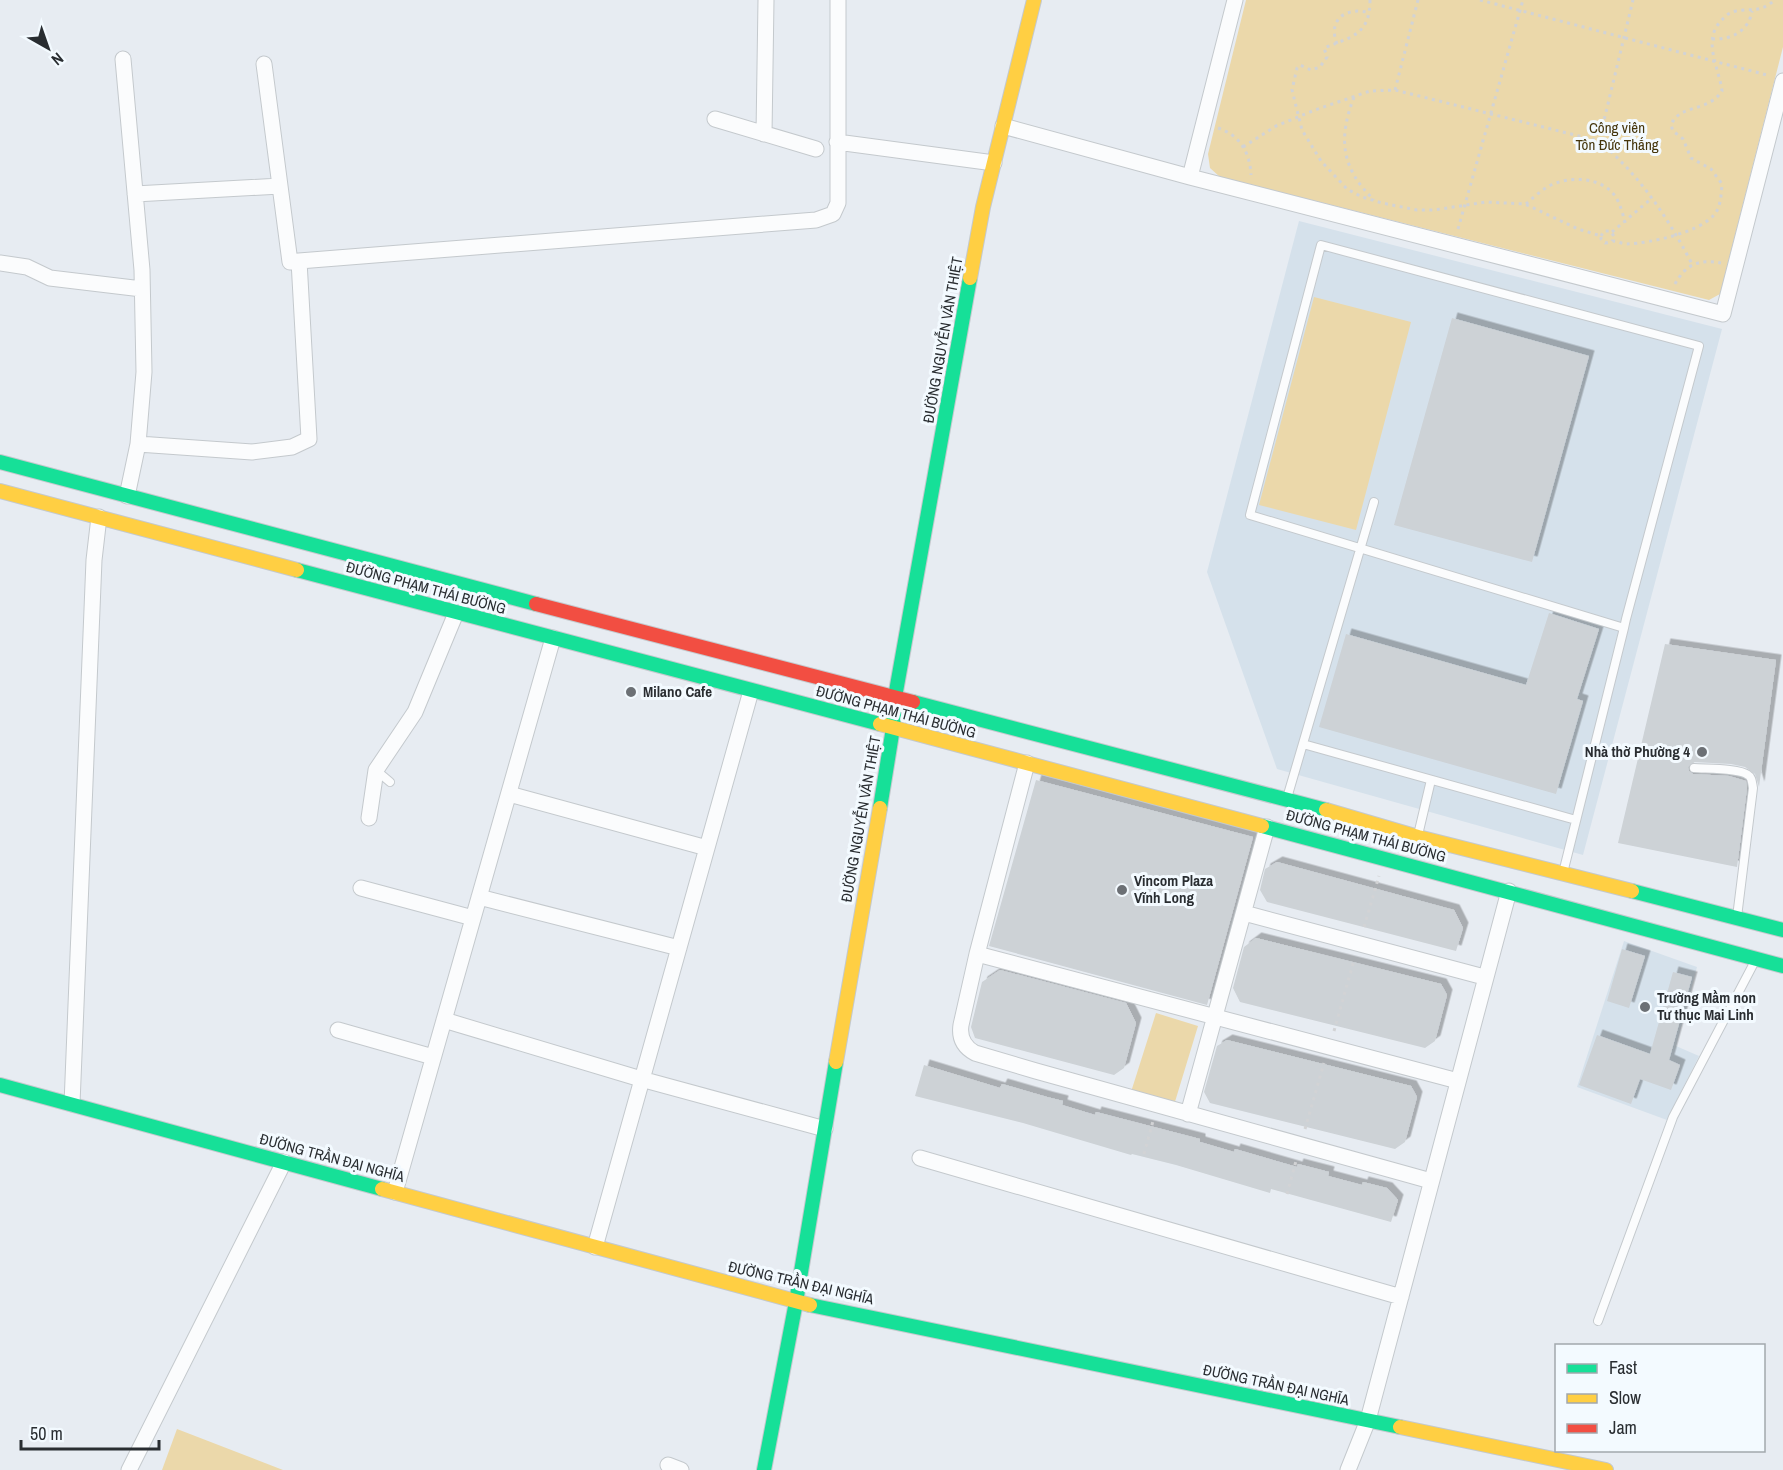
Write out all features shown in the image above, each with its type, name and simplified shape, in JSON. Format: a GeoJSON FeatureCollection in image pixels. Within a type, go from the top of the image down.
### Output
{"type":"FeatureCollection","features":[{"type":"Feature","properties":{"kind":"main road","name":"ĐƯỜNG NGUYỄN VĂN THIỆT"},"geometry":{"type":"LineString","coordinates":[[764,1470],[796,1302],[893,728],[896,697],[983,207],[1034,0]]}},
{"type":"Feature","properties":{"kind":"main road","name":"ĐƯỜNG PHẠM THÁI BƯỜNG"},"geometry":{"type":"LineString","coordinates":[[0,462],[127,496],[558,624],[751,691],[1384,858],[1415,851],[1562,874],[1783,930]]}},
{"type":"Feature","properties":{"kind":"main road","name":"ĐƯỜNG PHẠM THÁI BƯỜNG"},"geometry":{"type":"LineString","coordinates":[[0,491],[456,613],[558,624],[896,697],[1287,799],[1509,891],[1783,966]]}},
{"type":"Feature","properties":{"kind":"main road","name":"ĐƯỜNG TRẦN ĐẠI NGHĨA"},"geometry":{"type":"LineString","coordinates":[[0,1085],[796,1302],[1606,1470]]}},
{"type":"Feature","properties":{"kind":"street"},"geometry":{"type":"LineString","coordinates":[[764,134],[766,0]]}},
{"type":"Feature","properties":{"kind":"street"},"geometry":{"type":"LineString","coordinates":[[264,64],[290,262],[816,220],[833,214],[838,203],[838,0]]}},
{"type":"Feature","properties":{"kind":"street"},"geometry":{"type":"LineString","coordinates":[[1190,177],[1235,0]]}},
{"type":"Feature","properties":{"kind":"street"},"geometry":{"type":"LineString","coordinates":[[123,59],[142,289],[144,372],[138,444],[127,496]]}},
{"type":"Feature","properties":{"kind":"street"},"geometry":{"type":"LineString","coordinates":[[1004,126],[1190,177],[1723,314],[1777,79]]}},
{"type":"Feature","properties":{"kind":"street"},"geometry":{"type":"LineString","coordinates":[[715,119],[816,149]]}},
{"type":"Feature","properties":{"kind":"street"},"geometry":{"type":"LineString","coordinates":[[837,142],[994,163]]}},
{"type":"Feature","properties":{"kind":"street"},"geometry":{"type":"LineString","coordinates":[[135,194],[280,186]]}},
{"type":"Feature","properties":{"kind":"street"},"geometry":{"type":"LineString","coordinates":[[138,444],[252,452],[292,447],[309,440],[299,261]]}},
{"type":"Feature","properties":{"kind":"street"},"geometry":{"type":"LineString","coordinates":[[0,263],[27,267],[50,278],[142,289]]}},
{"type":"Feature","properties":{"kind":"street"},"geometry":{"type":"LineString","coordinates":[[72,1104],[94,560],[99,517]]}},
{"type":"Feature","properties":{"kind":"street"},"geometry":{"type":"LineString","coordinates":[[369,818],[376,770],[415,712],[456,613]]}},
{"type":"Feature","properties":{"kind":"street"},"geometry":{"type":"LineString","coordinates":[[395,1192],[558,624]]}},
{"type":"Feature","properties":{"kind":"street"},"geometry":{"type":"LineString","coordinates":[[595,1247],[751,691]]}},
{"type":"Feature","properties":{"kind":"street"},"geometry":{"type":"LineString","coordinates":[[1027,763],[977,954],[960,1030],[967,1048],[975,1053],[1431,1181]]}},
{"type":"Feature","properties":{"kind":"street"},"geometry":{"type":"LineString","coordinates":[[508,794],[707,848]]}},
{"type":"Feature","properties":{"kind":"street"},"geometry":{"type":"LineString","coordinates":[[1188,1114],[1267,827]]}},
{"type":"Feature","properties":{"kind":"street"},"geometry":{"type":"LineString","coordinates":[[361,888],[473,918]]}},
{"type":"Feature","properties":{"kind":"street"},"geometry":{"type":"LineString","coordinates":[[1348,1470],[1368,1420],[1484,977],[1509,891]]}},
{"type":"Feature","properties":{"kind":"street"},"geometry":{"type":"LineString","coordinates":[[479,897],[679,948]]}},
{"type":"Feature","properties":{"kind":"street"},"geometry":{"type":"LineString","coordinates":[[1244,913],[1484,977]]}},
{"type":"Feature","properties":{"kind":"street"},"geometry":{"type":"LineString","coordinates":[[977,954],[1458,1081]]}},
{"type":"Feature","properties":{"kind":"street"},"geometry":{"type":"LineString","coordinates":[[444,1020],[641,1079],[825,1129]]}},
{"type":"Feature","properties":{"kind":"street"},"geometry":{"type":"LineString","coordinates":[[338,1030],[434,1057]]}},
{"type":"Feature","properties":{"kind":"street"},"geometry":{"type":"LineString","coordinates":[[920,1158],[1401,1297]]}},
{"type":"Feature","properties":{"kind":"street"},"geometry":{"type":"LineString","coordinates":[[129,1470],[284,1162]]}},
{"type":"Feature","properties":{"kind":"lane"},"geometry":{"type":"LineString","coordinates":[[1562,874],[1699,346],[1321,245],[1250,515],[1624,628]]}},
{"type":"Feature","properties":{"kind":"lane"},"geometry":{"type":"LineString","coordinates":[[1287,799],[1374,502]]}},
{"type":"Feature","properties":{"kind":"lane"},"geometry":{"type":"LineString","coordinates":[[1303,744],[1576,820]]}},
{"type":"Feature","properties":{"kind":"lane"},"geometry":{"type":"LineString","coordinates":[[1694,768],[1741,772],[1748,775],[1752,781],[1737,918]]}},
{"type":"Feature","properties":{"kind":"lane"},"geometry":{"type":"LineString","coordinates":[[376,770],[390,782]]}},
{"type":"Feature","properties":{"kind":"lane"},"geometry":{"type":"LineString","coordinates":[[1415,851],[1431,780]]}},
{"type":"Feature","properties":{"kind":"lane"},"geometry":{"type":"LineString","coordinates":[[1598,1321],[1673,1118],[1756,960]]}},
{"type":"Feature","properties":{"kind":"path"},"geometry":{"type":"LineString","coordinates":[[1370,0],[1370,13],[1361,31],[1344,42],[1324,48],[1327,57],[1320,67],[1311,70],[1300,65],[1297,68],[1292,90],[1302,130],[1310,145],[1336,179],[1347,189],[1362,197],[1417,210],[1496,202],[1525,204],[1578,229],[1601,236]]}},
{"type":"Feature","properties":{"kind":"path"},"geometry":{"type":"LineString","coordinates":[[1395,90],[1418,0]]}},
{"type":"Feature","properties":{"kind":"path"},"geometry":{"type":"LineString","coordinates":[[1480,0],[1777,79]]}},
{"type":"Feature","properties":{"kind":"path"},"geometry":{"type":"LineString","coordinates":[[1454,245],[1523,0]]}},
{"type":"Feature","properties":{"kind":"path"},"geometry":{"type":"LineString","coordinates":[[1599,141],[1633,0]]}},
{"type":"Feature","properties":{"kind":"path"},"geometry":{"type":"LineString","coordinates":[[1601,236],[1603,242],[1607,243],[1612,241],[1635,243],[1659,239],[1705,223],[1714,214],[1721,195],[1722,184],[1711,169],[1696,163],[1691,158],[1683,139],[1672,130],[1671,124],[1680,113],[1701,107],[1717,99],[1722,91],[1711,45],[1716,26],[1735,11],[1765,8],[1775,0]]}},
{"type":"Feature","properties":{"kind":"path"},"geometry":{"type":"LineString","coordinates":[[1337,44],[1334,30],[1339,18],[1354,10],[1370,13]]}},
{"type":"Feature","properties":{"kind":"path"},"geometry":{"type":"LineString","coordinates":[[1712,39],[1727,38],[1740,32],[1751,19],[1752,11]]}},
{"type":"Feature","properties":{"kind":"path"},"geometry":{"type":"LineString","coordinates":[[1243,147],[1276,126],[1298,117],[1370,91],[1395,90],[1599,141],[1623,161],[1652,198],[1676,234],[1692,264]]}},
{"type":"Feature","properties":{"kind":"path"},"geometry":{"type":"LineString","coordinates":[[1354,96],[1344,138],[1347,154],[1354,178],[1375,201]]}},
{"type":"Feature","properties":{"kind":"path"},"geometry":{"type":"LineString","coordinates":[[1204,123],[1234,135],[1243,147],[1251,165],[1248,192]]}},
{"type":"Feature","properties":{"kind":"path"},"geometry":{"type":"LineString","coordinates":[[1525,204],[1540,191],[1556,183],[1571,180],[1590,181],[1603,185],[1615,196],[1625,223]]}},
{"type":"Feature","properties":{"kind":"path"},"geometry":{"type":"LineString","coordinates":[[1612,232],[1652,198]]}},
{"type":"Feature","properties":{"kind":"path"},"geometry":{"type":"LineString","coordinates":[[1601,236],[1606,230],[1612,232]]}},
{"type":"Feature","properties":{"kind":"path"},"geometry":{"type":"LineString","coordinates":[[1612,232],[1614,238],[1612,241]]}},
{"type":"Feature","properties":{"kind":"path"},"geometry":{"type":"LineString","coordinates":[[1670,300],[1679,277],[1692,264],[1705,261],[1734,267]]}},
{"type":"Feature","properties":{"kind":"path"},"geometry":{"type":"LineString","coordinates":[[1287,1194],[1384,858]]}},
{"type":"Feature","properties":{"kind":"path"},"geometry":{"type":"LineString","coordinates":[[1144,1154],[1157,1105]]}},
{"type":"Feature","properties":{"kind":"shaded area"},"geometry":{"type":"Polygon","coordinates":[[[1299,221],[1722,329],[1583,855],[1277,769],[1207,572],[1299,221]]]}},
{"type":"Feature","properties":{"kind":"shaded area","name":"Trường Mầm non Tư thục Mai Linh"},"geometry":{"type":"Polygon","coordinates":[[[1624,941],[1697,967],[1676,1046],[1699,1056],[1667,1120],[1577,1087],[1624,941]]]}},
{"type":"Feature","properties":{"kind":"green space","name":"Công viên Tôn Đức Thắng"},"geometry":{"type":"Polygon","coordinates":[[[1246,0],[1783,0],[1783,47],[1720,294],[1709,300],[1220,177],[1210,168],[1208,154],[1246,0]]]}},
{"type":"Feature","properties":{"kind":"green space"},"geometry":{"type":"Polygon","coordinates":[[[1314,297],[1411,322],[1356,530],[1259,505],[1314,297]]]}},
{"type":"Feature","properties":{"kind":"green space"},"geometry":{"type":"Polygon","coordinates":[[[1156,1013],[1198,1026],[1174,1105],[1131,1092],[1156,1013]]]}},
{"type":"Feature","properties":{"kind":"green space"},"geometry":{"type":"Polygon","coordinates":[[[177,1429],[283,1470],[162,1470],[177,1429]]]}},
{"type":"Feature","properties":{"kind":"building"},"geometry":{"type":"Polygon","coordinates":[[[1452,318],[1589,356],[1532,562],[1394,525],[1452,318]]]}},
{"type":"Feature","properties":{"kind":"building"},"geometry":{"type":"Polygon","coordinates":[[[1549,613],[1599,629],[1577,699],[1583,701],[1556,794],[1319,727],[1346,634],[1526,685],[1549,613]]]}},
{"type":"Feature","properties":{"kind":"building","name":"Nhà thờ Phường 4"},"geometry":{"type":"Polygon","coordinates":[[[1665,644],[1776,660],[1759,787],[1755,774],[1745,767],[1694,762],[1688,767],[1693,774],[1729,776],[1746,781],[1737,867],[1618,843],[1665,644]]]}},
{"type":"Feature","properties":{"kind":"building","name":"Vincom Plaza Vĩnh Long"},"geometry":{"type":"Polygon","coordinates":[[[1036,780],[1253,837],[1207,1005],[989,946],[1036,780]]]}},
{"type":"Feature","properties":{"kind":"building"},"geometry":{"type":"Polygon","coordinates":[[[1277,862],[1454,910],[1463,928],[1456,951],[1267,902],[1260,890],[1265,869],[1277,862]]]}},
{"type":"Feature","properties":{"kind":"building"},"geometry":{"type":"Polygon","coordinates":[[[1256,938],[1441,984],[1447,995],[1435,1041],[1425,1048],[1240,1002],[1233,988],[1244,947],[1256,938]]]}},
{"type":"Feature","properties":{"kind":"building"},"geometry":{"type":"Polygon","coordinates":[[[1622,949],[1645,956],[1629,1008],[1607,1001],[1622,949]]]}},
{"type":"Feature","properties":{"kind":"building"},"geometry":{"type":"Polygon","coordinates":[[[1000,970],[1126,1003],[1136,1023],[1124,1068],[1114,1075],[975,1038],[971,1027],[982,982],[1000,970]]]}},
{"type":"Feature","properties":{"kind":"building"},"geometry":{"type":"Polygon","coordinates":[[[1673,972],[1692,977],[1669,1060],[1680,1065],[1671,1090],[1640,1079],[1631,1104],[1579,1085],[1597,1035],[1650,1054],[1673,972]]]}},
{"type":"Feature","properties":{"kind":"building"},"geometry":{"type":"Polygon","coordinates":[[[1227,1040],[1411,1086],[1417,1097],[1405,1142],[1395,1149],[1210,1103],[1204,1092],[1217,1046],[1227,1040]]]}},
{"type":"Feature","properties":{"kind":"building"},"geometry":{"type":"Polygon","coordinates":[[[924,1065],[1000,1088],[1002,1084],[1063,1101],[1062,1105],[1095,1115],[1096,1112],[1200,1139],[1200,1142],[1234,1152],[1235,1149],[1297,1167],[1298,1164],[1329,1172],[1328,1176],[1362,1185],[1363,1182],[1387,1188],[1398,1200],[1391,1222],[1271,1189],[1270,1193],[1023,1123],[915,1096],[924,1065]]]}},
{"type":"Feature","properties":{"kind":"traffic: fast"},"geometry":{"type":"LineString","coordinates":[[880,808],[893,728],[895,697],[970,278]]}},
{"type":"Feature","properties":{"kind":"traffic: fast"},"geometry":{"type":"LineString","coordinates":[[0,462],[536,604]]}},
{"type":"Feature","properties":{"kind":"traffic: fast"},"geometry":{"type":"LineString","coordinates":[[297,570],[880,724]]}},
{"type":"Feature","properties":{"kind":"traffic: fast"},"geometry":{"type":"LineString","coordinates":[[913,702],[1326,810]]}},
{"type":"Feature","properties":{"kind":"traffic: fast"},"geometry":{"type":"LineString","coordinates":[[1262,826],[1783,966]]}},
{"type":"Feature","properties":{"kind":"traffic: fast"},"geometry":{"type":"LineString","coordinates":[[1632,891],[1783,930]]}},
{"type":"Feature","properties":{"kind":"traffic: fast"},"geometry":{"type":"LineString","coordinates":[[764,1470],[796,1302],[836,1062]]}},
{"type":"Feature","properties":{"kind":"traffic: fast"},"geometry":{"type":"LineString","coordinates":[[0,1085],[382,1189]]}},
{"type":"Feature","properties":{"kind":"traffic: fast"},"geometry":{"type":"LineString","coordinates":[[810,1305],[1400,1427]]}},
{"type":"Feature","properties":{"kind":"traffic: slow"},"geometry":{"type":"LineString","coordinates":[[970,278],[983,207],[1034,0]]}},
{"type":"Feature","properties":{"kind":"traffic: slow"},"geometry":{"type":"LineString","coordinates":[[0,491],[297,570]]}},
{"type":"Feature","properties":{"kind":"traffic: slow"},"geometry":{"type":"LineString","coordinates":[[880,724],[1262,826]]}},
{"type":"Feature","properties":{"kind":"traffic: slow"},"geometry":{"type":"LineString","coordinates":[[836,1062],[880,808]]}},
{"type":"Feature","properties":{"kind":"traffic: slow"},"geometry":{"type":"LineString","coordinates":[[1326,810],[1418,837],[1632,891]]}},
{"type":"Feature","properties":{"kind":"traffic: slow"},"geometry":{"type":"LineString","coordinates":[[382,1189],[810,1305]]}},
{"type":"Feature","properties":{"kind":"traffic: slow"},"geometry":{"type":"LineString","coordinates":[[1400,1427],[1606,1470]]}},
{"type":"Feature","properties":{"kind":"traffic: jam"},"geometry":{"type":"LineString","coordinates":[[536,604],[913,702]]}},
{"type":"Feature","properties":{"kind":"place","name":"Milano Cafe"},"geometry":{"type":"Point","coordinates":[631,692]}},
{"type":"Feature","properties":{"kind":"place","name":"Nhà thờ Phường 4"},"geometry":{"type":"Point","coordinates":[1702,752]}},
{"type":"Feature","properties":{"kind":"place","name":"Vincom Plaza Vĩnh Long"},"geometry":{"type":"Point","coordinates":[1122,890]}},
{"type":"Feature","properties":{"kind":"place","name":"Trường Mầm non Tư thục Mai Linh"},"geometry":{"type":"Point","coordinates":[1645,1007]}}]}
